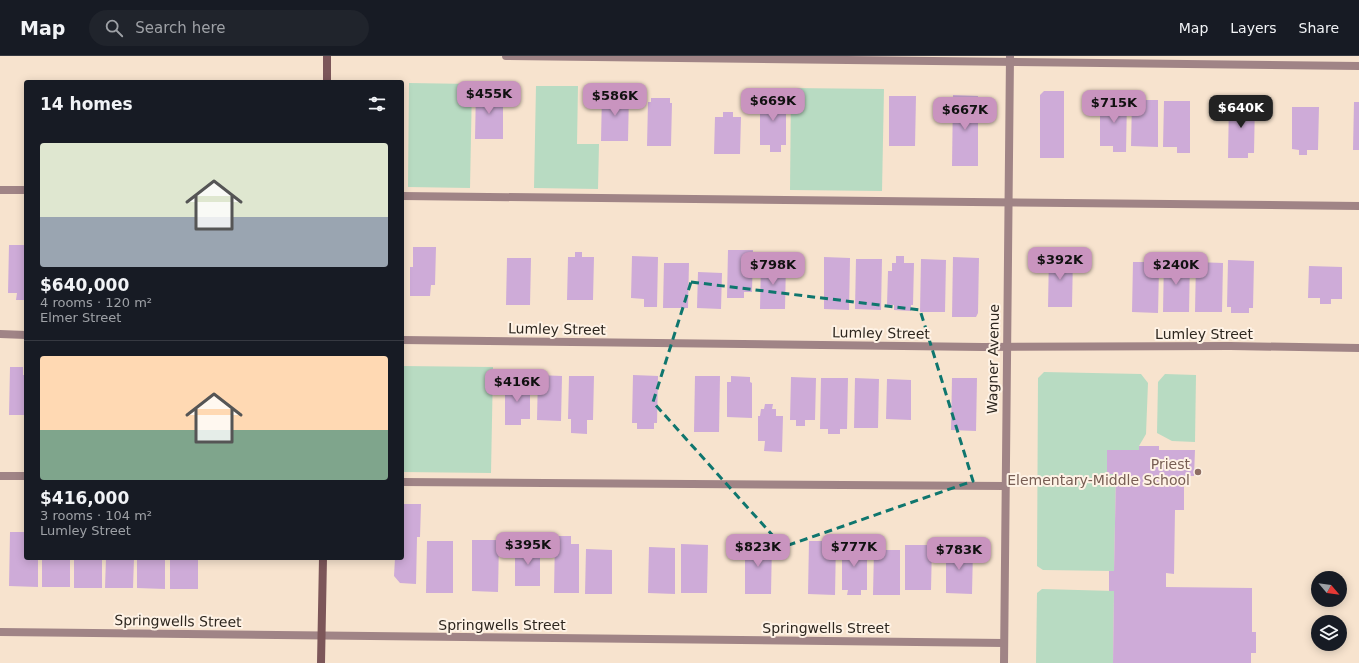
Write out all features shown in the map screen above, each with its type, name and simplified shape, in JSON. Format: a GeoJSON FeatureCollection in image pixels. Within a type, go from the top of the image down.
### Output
{"type":"FeatureCollection","features":[{"type":"Feature","properties":{"kind":"street"},"geometry":{"type":"LineString","coordinates":[[327,56],[327,80]]}},
{"type":"Feature","properties":{"kind":"street"},"geometry":{"type":"LineString","coordinates":[[506,56],[1010,59],[1359,66]]}},
{"type":"Feature","properties":{"kind":"street","name":"Wagner Avenue"},"geometry":{"type":"LineString","coordinates":[[1004,663],[1010,59]]}},
{"type":"Feature","properties":{"kind":"street"},"geometry":{"type":"LineString","coordinates":[[0,190],[24,190]]}},
{"type":"Feature","properties":{"kind":"street"},"geometry":{"type":"LineString","coordinates":[[404,196],[1359,206]]}},
{"type":"Feature","properties":{"kind":"street"},"geometry":{"type":"LineString","coordinates":[[0,334],[24,335]]}},
{"type":"Feature","properties":{"kind":"street","name":"Lumley Street"},"geometry":{"type":"LineString","coordinates":[[404,340],[1006,347],[1230,346],[1359,348]]}},
{"type":"Feature","properties":{"kind":"street"},"geometry":{"type":"LineString","coordinates":[[0,476],[24,476]]}},
{"type":"Feature","properties":{"kind":"street"},"geometry":{"type":"LineString","coordinates":[[404,482],[1006,486]]}},
{"type":"Feature","properties":{"kind":"street"},"geometry":{"type":"LineString","coordinates":[[321,663],[323,560]]}},
{"type":"Feature","properties":{"kind":"street","name":"Springwells Street"},"geometry":{"type":"LineString","coordinates":[[0,632],[1004,643]]}},
{"type":"Feature","properties":{"kind":"highlighted area"},"geometry":{"type":"Polygon","coordinates":[[[691,282],[920,310],[973,481],[783,547],[653,402],[691,282]]]}},
{"type":"Feature","properties":{"kind":"green space"},"geometry":{"type":"Polygon","coordinates":[[[409,83],[472,84],[470,188],[408,187],[409,83]]]}},
{"type":"Feature","properties":{"kind":"green space"},"geometry":{"type":"Polygon","coordinates":[[[536,86],[578,86],[577,144],[599,144],[598,189],[534,188],[536,86]]]}},
{"type":"Feature","properties":{"kind":"green space"},"geometry":{"type":"Polygon","coordinates":[[[791,88],[884,89],[882,191],[790,190],[791,88]]]}},
{"type":"Feature","properties":{"kind":"green space"},"geometry":{"type":"Polygon","coordinates":[[[404,366],[493,367],[491,473],[404,472],[404,366]]]}},
{"type":"Feature","properties":{"kind":"green space"},"geometry":{"type":"Polygon","coordinates":[[[1044,372],[1141,374],[1148,383],[1146,434],[1139,446],[1139,450],[1107,450],[1107,474],[1116,474],[1114,571],[1043,570],[1037,566],[1038,378],[1044,372]]]}},
{"type":"Feature","properties":{"kind":"green space"},"geometry":{"type":"Polygon","coordinates":[[[1165,374],[1196,375],[1195,442],[1172,441],[1157,433],[1158,382],[1165,374]]]}},
{"type":"Feature","properties":{"kind":"green space"},"geometry":{"type":"Polygon","coordinates":[[[1042,589],[1114,591],[1113,663],[1036,663],[1037,593],[1042,589]]]}},
{"type":"Feature","properties":{"kind":"building"},"geometry":{"type":"Polygon","coordinates":[[[476,90],[503,91],[503,139],[475,139],[476,90]]]}},
{"type":"Feature","properties":{"kind":"building"},"geometry":{"type":"Polygon","coordinates":[[[1044,91],[1064,91],[1064,158],[1040,158],[1040,95],[1044,91]]]}},
{"type":"Feature","properties":{"kind":"building"},"geometry":{"type":"Polygon","coordinates":[[[602,93],[629,93],[628,141],[601,141],[602,93]]]}},
{"type":"Feature","properties":{"kind":"building"},"geometry":{"type":"Polygon","coordinates":[[[760,95],[786,95],[786,145],[781,145],[781,152],[770,152],[770,145],[760,145],[760,95]]]}},
{"type":"Feature","properties":{"kind":"building"},"geometry":{"type":"Polygon","coordinates":[[[953,95],[978,96],[978,166],[952,166],[953,95]]]}},
{"type":"Feature","properties":{"kind":"building"},"geometry":{"type":"Polygon","coordinates":[[[889,96],[916,96],[915,146],[889,146],[889,96]]]}},
{"type":"Feature","properties":{"kind":"building"},"geometry":{"type":"Polygon","coordinates":[[[651,98],[670,98],[670,103],[672,103],[671,146],[647,146],[648,102],[651,102],[651,98]]]}},
{"type":"Feature","properties":{"kind":"building"},"geometry":{"type":"Polygon","coordinates":[[[1100,99],[1127,100],[1126,152],[1113,152],[1113,146],[1100,146],[1100,99]]]}},
{"type":"Feature","properties":{"kind":"building"},"geometry":{"type":"Polygon","coordinates":[[[1132,100],[1158,100],[1158,147],[1131,146],[1132,100]]]}},
{"type":"Feature","properties":{"kind":"building"},"geometry":{"type":"Polygon","coordinates":[[[1164,101],[1190,101],[1190,153],[1177,153],[1177,147],[1163,147],[1164,101]]]}},
{"type":"Feature","properties":{"kind":"building"},"geometry":{"type":"Polygon","coordinates":[[[1229,101],[1255,101],[1254,153],[1248,153],[1248,158],[1228,158],[1229,101]]]}},
{"type":"Feature","properties":{"kind":"building"},"geometry":{"type":"Polygon","coordinates":[[[1354,102],[1359,102],[1359,150],[1353,150],[1354,102]]]}},
{"type":"Feature","properties":{"kind":"building"},"geometry":{"type":"Polygon","coordinates":[[[1292,107],[1319,107],[1318,150],[1307,150],[1307,155],[1299,155],[1299,150],[1292,149],[1292,107]]]}},
{"type":"Feature","properties":{"kind":"building"},"geometry":{"type":"Polygon","coordinates":[[[723,112],[733,112],[733,117],[741,117],[740,154],[714,154],[715,117],[723,117],[723,112]]]}},
{"type":"Feature","properties":{"kind":"building"},"geometry":{"type":"Polygon","coordinates":[[[9,245],[24,245],[24,300],[16,300],[17,293],[8,293],[9,245]]]}},
{"type":"Feature","properties":{"kind":"building"},"geometry":{"type":"Polygon","coordinates":[[[413,247],[436,247],[435,285],[431,285],[430,296],[410,296],[410,267],[413,267],[413,247]]]}},
{"type":"Feature","properties":{"kind":"building"},"geometry":{"type":"Polygon","coordinates":[[[728,250],[753,250],[752,292],[744,292],[744,298],[727,298],[728,250]]]}},
{"type":"Feature","properties":{"kind":"building"},"geometry":{"type":"Polygon","coordinates":[[[575,252],[582,252],[582,257],[594,257],[593,300],[567,300],[568,257],[575,257],[575,252]]]}},
{"type":"Feature","properties":{"kind":"building"},"geometry":{"type":"Polygon","coordinates":[[[1049,254],[1073,255],[1072,307],[1048,307],[1049,254]]]}},
{"type":"Feature","properties":{"kind":"building"},"geometry":{"type":"Polygon","coordinates":[[[632,256],[658,257],[657,307],[644,307],[644,299],[631,298],[632,256]]]}},
{"type":"Feature","properties":{"kind":"building"},"geometry":{"type":"Polygon","coordinates":[[[896,256],[904,256],[904,263],[914,263],[913,305],[911,305],[911,311],[894,310],[894,305],[887,305],[888,271],[892,271],[892,263],[896,263],[896,256]]]}},
{"type":"Feature","properties":{"kind":"building"},"geometry":{"type":"Polygon","coordinates":[[[824,257],[850,258],[849,310],[824,309],[824,257]]]}},
{"type":"Feature","properties":{"kind":"building"},"geometry":{"type":"Polygon","coordinates":[[[953,257],[979,258],[978,313],[976,317],[952,317],[953,257]]]}},
{"type":"Feature","properties":{"kind":"building"},"geometry":{"type":"Polygon","coordinates":[[[507,258],[531,258],[530,305],[506,305],[507,258]]]}},
{"type":"Feature","properties":{"kind":"building"},"geometry":{"type":"Polygon","coordinates":[[[856,259],[882,259],[881,310],[855,309],[856,259]]]}},
{"type":"Feature","properties":{"kind":"building"},"geometry":{"type":"Polygon","coordinates":[[[921,259],[946,260],[945,312],[920,312],[921,259]]]}},
{"type":"Feature","properties":{"kind":"building"},"geometry":{"type":"Polygon","coordinates":[[[1164,259],[1190,259],[1189,312],[1163,312],[1164,259]]]}},
{"type":"Feature","properties":{"kind":"building"},"geometry":{"type":"Polygon","coordinates":[[[1228,260],[1254,261],[1253,308],[1249,308],[1249,313],[1231,313],[1231,307],[1227,307],[1228,260]]]}},
{"type":"Feature","properties":{"kind":"building"},"geometry":{"type":"Polygon","coordinates":[[[761,262],[786,263],[785,309],[760,309],[761,262]]]}},
{"type":"Feature","properties":{"kind":"building"},"geometry":{"type":"Polygon","coordinates":[[[1133,262],[1149,262],[1149,268],[1159,268],[1158,313],[1132,312],[1133,262]]]}},
{"type":"Feature","properties":{"kind":"building"},"geometry":{"type":"Polygon","coordinates":[[[1196,262],[1223,263],[1222,312],[1195,312],[1196,262]]]}},
{"type":"Feature","properties":{"kind":"building"},"geometry":{"type":"Polygon","coordinates":[[[664,263],[689,263],[688,308],[663,308],[664,263]]]}},
{"type":"Feature","properties":{"kind":"building"},"geometry":{"type":"Polygon","coordinates":[[[1309,266],[1342,267],[1342,299],[1331,299],[1331,304],[1320,304],[1320,298],[1308,298],[1309,266]]]}},
{"type":"Feature","properties":{"kind":"building"},"geometry":{"type":"Polygon","coordinates":[[[698,272],[722,273],[721,309],[697,308],[698,272]]]}},
{"type":"Feature","properties":{"kind":"building"},"geometry":{"type":"Polygon","coordinates":[[[10,367],[23,367],[24,415],[9,415],[10,367]]]}},
{"type":"Feature","properties":{"kind":"building"},"geometry":{"type":"Polygon","coordinates":[[[538,375],[562,376],[561,421],[537,420],[538,375]]]}},
{"type":"Feature","properties":{"kind":"building"},"geometry":{"type":"Polygon","coordinates":[[[633,375],[658,376],[657,423],[654,423],[654,429],[637,429],[637,423],[632,423],[633,375]]]}},
{"type":"Feature","properties":{"kind":"building"},"geometry":{"type":"Polygon","coordinates":[[[569,376],[594,376],[593,420],[587,420],[587,434],[571,433],[571,419],[568,419],[569,376]]]}},
{"type":"Feature","properties":{"kind":"building"},"geometry":{"type":"Polygon","coordinates":[[[695,376],[720,376],[719,432],[694,432],[695,376]]]}},
{"type":"Feature","properties":{"kind":"building"},"geometry":{"type":"Polygon","coordinates":[[[731,376],[750,377],[750,382],[752,383],[752,418],[727,417],[727,382],[731,382],[731,376]]]}},
{"type":"Feature","properties":{"kind":"building"},"geometry":{"type":"Polygon","coordinates":[[[791,377],[816,378],[815,420],[805,420],[805,426],[796,426],[796,420],[790,420],[791,377]]]}},
{"type":"Feature","properties":{"kind":"building"},"geometry":{"type":"Polygon","coordinates":[[[821,378],[848,378],[847,429],[840,429],[840,434],[828,434],[828,429],[820,429],[821,378]]]}},
{"type":"Feature","properties":{"kind":"building"},"geometry":{"type":"Polygon","coordinates":[[[855,378],[879,379],[878,428],[854,428],[855,378]]]}},
{"type":"Feature","properties":{"kind":"building"},"geometry":{"type":"Polygon","coordinates":[[[952,378],[977,378],[976,431],[951,430],[952,378]]]}},
{"type":"Feature","properties":{"kind":"building"},"geometry":{"type":"Polygon","coordinates":[[[887,379],[911,380],[911,420],[886,419],[887,379]]]}},
{"type":"Feature","properties":{"kind":"building"},"geometry":{"type":"Polygon","coordinates":[[[505,382],[530,383],[530,419],[521,419],[521,425],[505,425],[505,382]]]}},
{"type":"Feature","properties":{"kind":"building"},"geometry":{"type":"Polygon","coordinates":[[[765,404],[773,404],[772,409],[776,409],[776,416],[783,416],[782,452],[764,451],[765,441],[758,441],[758,416],[760,416],[761,409],[764,409],[765,404]]]}},
{"type":"Feature","properties":{"kind":"building"},"geometry":{"type":"Polygon","coordinates":[[[1139,446],[1159,446],[1159,450],[1195,450],[1194,476],[1184,476],[1184,510],[1175,510],[1174,574],[1166,573],[1166,587],[1252,588],[1252,632],[1256,632],[1256,653],[1251,653],[1251,663],[1113,663],[1114,591],[1109,591],[1109,571],[1114,571],[1116,474],[1107,474],[1107,450],[1139,450],[1139,446]]]}},
{"type":"Feature","properties":{"kind":"building"},"geometry":{"type":"Polygon","coordinates":[[[404,504],[421,504],[420,537],[417,537],[416,584],[400,583],[394,576],[395,560],[404,560],[404,504]]]}},
{"type":"Feature","properties":{"kind":"building"},"geometry":{"type":"Polygon","coordinates":[[[10,532],[24,532],[24,560],[38,560],[38,587],[9,586],[10,532]]]}},
{"type":"Feature","properties":{"kind":"building"},"geometry":{"type":"Polygon","coordinates":[[[555,536],[571,536],[571,544],[579,544],[579,593],[554,593],[555,536]]]}},
{"type":"Feature","properties":{"kind":"building"},"geometry":{"type":"Polygon","coordinates":[[[472,540],[499,540],[498,592],[472,591],[472,540]]]}},
{"type":"Feature","properties":{"kind":"building"},"geometry":{"type":"Polygon","coordinates":[[[845,540],[862,540],[862,551],[867,551],[867,590],[861,590],[861,595],[847,595],[848,590],[842,590],[842,550],[845,550],[845,540]]]}},
{"type":"Feature","properties":{"kind":"building"},"geometry":{"type":"Polygon","coordinates":[[[427,541],[453,541],[453,593],[426,593],[427,541]]]}},
{"type":"Feature","properties":{"kind":"building"},"geometry":{"type":"Polygon","coordinates":[[[809,541],[836,541],[835,595],[808,594],[809,541]]]}},
{"type":"Feature","properties":{"kind":"building"},"geometry":{"type":"Polygon","coordinates":[[[745,542],[772,542],[771,594],[745,594],[745,542]]]}},
{"type":"Feature","properties":{"kind":"building"},"geometry":{"type":"Polygon","coordinates":[[[681,544],[708,545],[707,593],[681,593],[681,544]]]}},
{"type":"Feature","properties":{"kind":"building"},"geometry":{"type":"Polygon","coordinates":[[[515,545],[540,545],[540,586],[515,586],[515,545]]]}},
{"type":"Feature","properties":{"kind":"building"},"geometry":{"type":"Polygon","coordinates":[[[905,545],[932,545],[931,590],[905,590],[905,545]]]}},
{"type":"Feature","properties":{"kind":"building"},"geometry":{"type":"Polygon","coordinates":[[[649,547],[675,548],[675,594],[648,593],[649,547]]]}},
{"type":"Feature","properties":{"kind":"building"},"geometry":{"type":"Polygon","coordinates":[[[946,548],[973,549],[972,594],[946,593],[946,548]]]}},
{"type":"Feature","properties":{"kind":"building"},"geometry":{"type":"Polygon","coordinates":[[[586,549],[612,550],[612,594],[585,594],[586,549]]]}},
{"type":"Feature","properties":{"kind":"building"},"geometry":{"type":"Polygon","coordinates":[[[874,550],[900,550],[900,595],[873,595],[874,550]]]}},
{"type":"Feature","properties":{"kind":"building"},"geometry":{"type":"Polygon","coordinates":[[[42,560],[70,560],[70,587],[42,587],[42,560]]]}},
{"type":"Feature","properties":{"kind":"building"},"geometry":{"type":"Polygon","coordinates":[[[74,560],[102,560],[102,588],[74,588],[74,560]]]}},
{"type":"Feature","properties":{"kind":"building"},"geometry":{"type":"Polygon","coordinates":[[[106,560],[134,560],[133,588],[105,588],[106,560]]]}},
{"type":"Feature","properties":{"kind":"building"},"geometry":{"type":"Polygon","coordinates":[[[137,560],[165,560],[165,589],[137,588],[137,560]]]}},
{"type":"Feature","properties":{"kind":"building"},"geometry":{"type":"Polygon","coordinates":[[[170,560],[198,560],[198,589],[170,589],[170,560]]]}},
{"type":"Feature","properties":{"kind":"place","name":"Priest Elementary‑Middle School"},"geometry":{"type":"Point","coordinates":[1198,472]}}]}
